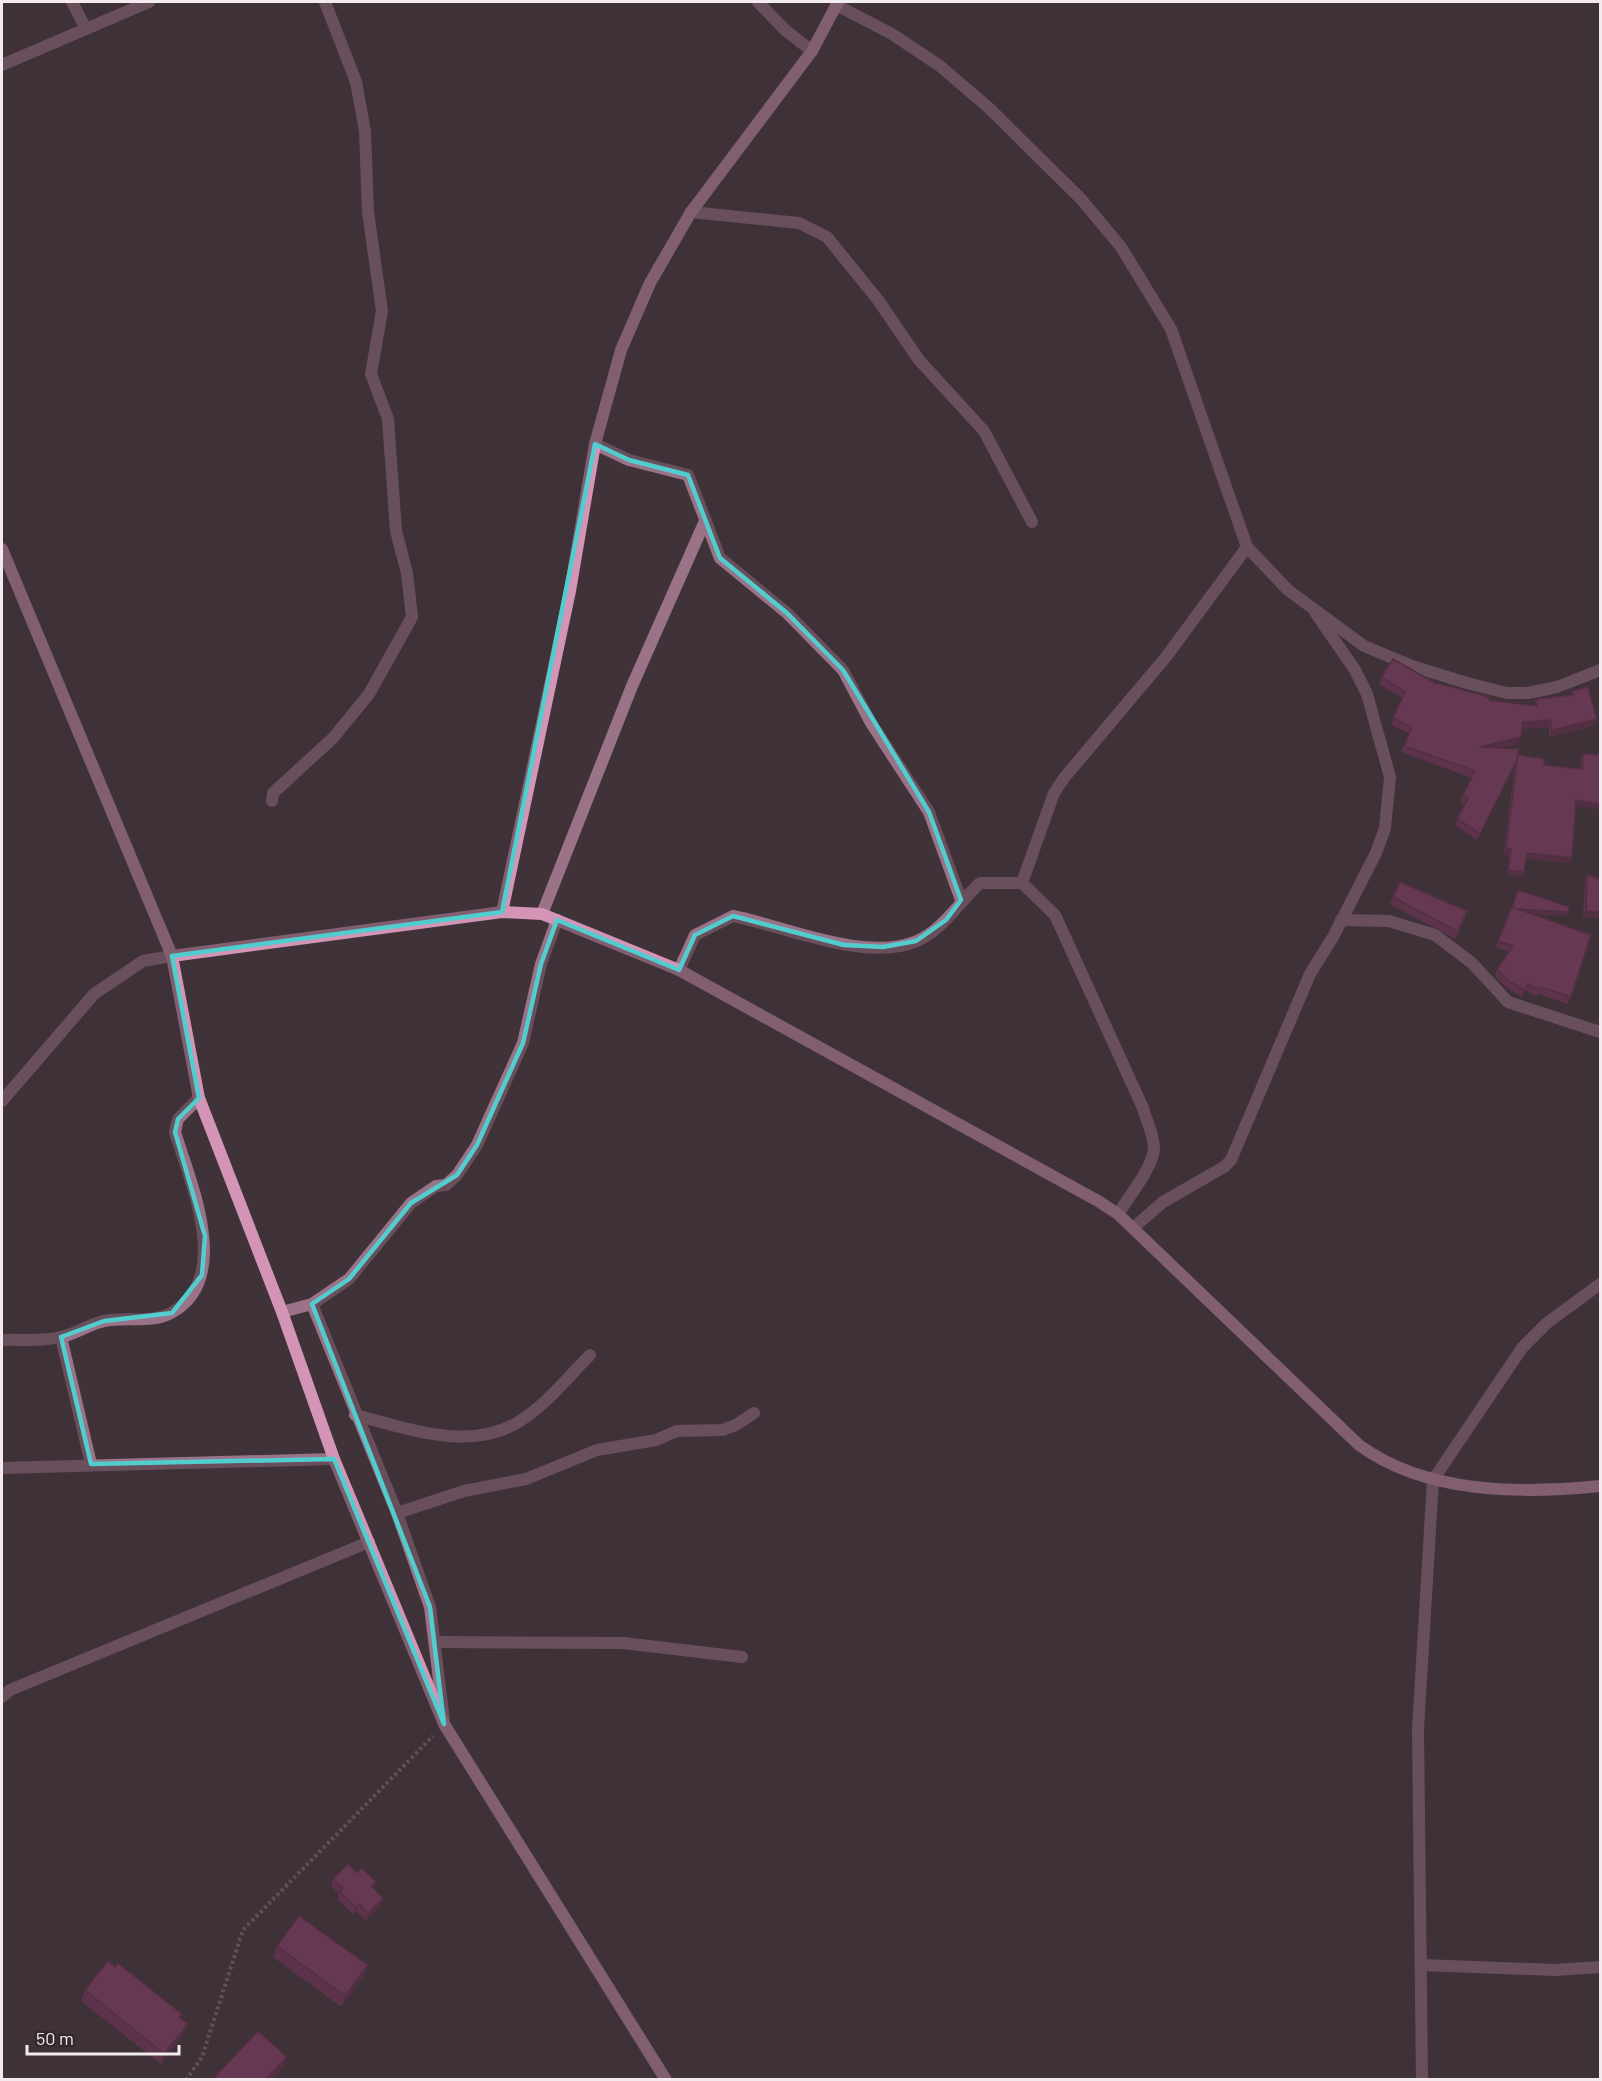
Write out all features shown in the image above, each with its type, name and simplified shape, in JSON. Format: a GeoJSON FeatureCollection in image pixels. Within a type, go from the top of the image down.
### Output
{"type":"FeatureCollection","features":[{"type":"Feature","properties":{"kind":"street"},"geometry":{"type":"LineString","coordinates":[[72,2],[86,29]]}},
{"type":"Feature","properties":{"kind":"street"},"geometry":{"type":"LineString","coordinates":[[2,65],[149,2]]}},
{"type":"Feature","properties":{"kind":"street"},"geometry":{"type":"LineString","coordinates":[[272,801],[273,793],[333,738],[369,694],[412,617],[406,573],[396,531],[388,419],[371,374],[382,311],[368,213],[365,130],[356,82],[325,2]]}},
{"type":"Feature","properties":{"kind":"street"},"geometry":{"type":"LineString","coordinates":[[758,2],[785,30],[812,51]]}},
{"type":"Feature","properties":{"kind":"street"},"geometry":{"type":"LineString","coordinates":[[502,912],[570,591],[595,444],[612,376],[636,312],[691,212],[812,51],[837,3],[908,44],[940,66],[988,108],[1081,199],[1121,247],[1171,329],[1247,547],[1288,590],[1364,646],[1412,666],[1507,693],[1528,693],[1557,687],[1600,670]]}},
{"type":"Feature","properties":{"kind":"street"},"geometry":{"type":"LineString","coordinates":[[691,212],[799,223],[827,237],[871,292],[919,360],[984,431],[1032,522]]}},
{"type":"Feature","properties":{"kind":"street"},"geometry":{"type":"LineString","coordinates":[[595,444],[629,460],[688,474],[720,558],[787,613],[843,670],[872,723],[929,812],[961,900]]}},
{"type":"Feature","properties":{"kind":"street"},"geometry":{"type":"LineString","coordinates":[[542,914],[632,686],[705,521]]}},
{"type":"Feature","properties":{"kind":"street"},"geometry":{"type":"LineString","coordinates":[[1022,883],[1054,793],[1064,778],[1166,657],[1247,547]]}},
{"type":"Feature","properties":{"kind":"street"},"geometry":{"type":"LineString","coordinates":[[2,549],[172,956],[199,1098],[282,1312],[334,1459],[444,1724],[666,2079]]}},
{"type":"Feature","properties":{"kind":"street"},"geometry":{"type":"LineString","coordinates":[[1133,1228],[1163,1202],[1224,1167],[1231,1160],[1310,974],[1341,920],[1380,844],[1385,828],[1390,777],[1367,694],[1355,670],[1325,629],[1312,606]]}},
{"type":"Feature","properties":{"kind":"street"},"geometry":{"type":"LineString","coordinates":[[679,970],[695,935],[733,916],[844,945],[883,947],[916,941],[946,920],[961,900],[980,883],[1022,883],[1055,915],[1139,1098],[1149,1131],[1154,1149],[1149,1165],[1119,1214]]}},
{"type":"Feature","properties":{"kind":"street"},"geometry":{"type":"LineString","coordinates":[[2,1101],[94,994],[143,962],[172,956],[502,912],[542,914],[679,970],[957,1122],[1119,1214],[1359,1445],[1381,1461],[1433,1480],[1537,1490],[1600,1486]]}},
{"type":"Feature","properties":{"kind":"street"},"geometry":{"type":"LineString","coordinates":[[282,1312],[312,1304],[349,1279],[411,1203],[436,1186],[446,1185],[457,1175],[472,1152],[524,1042],[541,964],[557,920]]}},
{"type":"Feature","properties":{"kind":"street"},"geometry":{"type":"LineString","coordinates":[[1341,920],[1389,921],[1435,935],[1472,963],[1509,1002],[1600,1032]]}},
{"type":"Feature","properties":{"kind":"street"},"geometry":{"type":"LineString","coordinates":[[2,1340],[61,1337],[104,1321],[153,1318],[172,1312],[188,1298],[202,1275],[205,1236],[175,1132],[178,1119],[199,1098]]}},
{"type":"Feature","properties":{"kind":"street"},"geometry":{"type":"LineString","coordinates":[[1422,2079],[1418,1729],[1433,1480],[1522,1348],[1547,1323],[1600,1284]]}},
{"type":"Feature","properties":{"kind":"street"},"geometry":{"type":"LineString","coordinates":[[312,1304],[396,1513],[430,1607],[444,1724]]}},
{"type":"Feature","properties":{"kind":"street"},"geometry":{"type":"LineString","coordinates":[[61,1337],[92,1464]]}},
{"type":"Feature","properties":{"kind":"street"},"geometry":{"type":"LineString","coordinates":[[355,1415],[444,1437],[465,1437],[493,1432],[519,1422],[541,1405],[590,1355]]}},
{"type":"Feature","properties":{"kind":"street"},"geometry":{"type":"LineString","coordinates":[[396,1513],[464,1491],[526,1479],[597,1450],[656,1440],[677,1431],[722,1430],[736,1425],[754,1413]]}},
{"type":"Feature","properties":{"kind":"street"},"geometry":{"type":"LineString","coordinates":[[2,1468],[334,1459]]}},
{"type":"Feature","properties":{"kind":"street"},"geometry":{"type":"LineString","coordinates":[[2,1697],[10,1689],[369,1542]]}},
{"type":"Feature","properties":{"kind":"street"},"geometry":{"type":"LineString","coordinates":[[436,1642],[622,1643],[742,1657]]}},
{"type":"Feature","properties":{"kind":"street"},"geometry":{"type":"LineString","coordinates":[[1422,1965],[1555,1970],[1600,1967]]}},
{"type":"Feature","properties":{"kind":"path"},"geometry":{"type":"LineString","coordinates":[[186,2079],[202,2057],[243,1930],[444,1724]]}},
{"type":"Feature","properties":{"kind":"highlighted area"},"geometry":{"type":"Polygon","coordinates":[[[595,444],[629,460],[688,475],[720,558],[787,613],[843,670],[929,812],[961,900],[946,920],[916,941],[883,947],[844,945],[733,916],[695,935],[679,970],[557,920],[541,964],[523,1043],[477,1145],[457,1175],[411,1203],[349,1279],[312,1304],[430,1607],[444,1724],[334,1459],[91,1464],[61,1337],[104,1321],[172,1313],[202,1275],[205,1236],[175,1132],[178,1119],[199,1098],[172,956],[502,912],[595,444]]]}},
{"type":"Feature","properties":{"kind":"building"},"geometry":{"type":"Polygon","coordinates":[[[1393,659],[1433,682],[1489,697],[1489,700],[1537,706],[1536,699],[1573,695],[1572,691],[1588,687],[1597,719],[1552,730],[1551,720],[1523,722],[1521,737],[1480,747],[1519,749],[1517,760],[1480,834],[1457,818],[1468,799],[1463,795],[1475,771],[1404,746],[1412,727],[1393,718],[1405,692],[1381,677],[1393,659]]]}},
{"type":"Feature","properties":{"kind":"building"},"geometry":{"type":"Polygon","coordinates":[[[1583,754],[1600,755],[1600,804],[1576,800],[1572,858],[1527,853],[1524,872],[1509,870],[1511,849],[1506,848],[1518,755],[1545,759],[1544,765],[1582,769],[1583,754]]]}},
{"type":"Feature","properties":{"kind":"building"},"geometry":{"type":"Polygon","coordinates":[[[1587,874],[1600,879],[1600,912],[1586,911],[1587,874]]]}},
{"type":"Feature","properties":{"kind":"building"},"geometry":{"type":"Polygon","coordinates":[[[1400,882],[1467,911],[1458,932],[1393,897],[1400,882]]]}},
{"type":"Feature","properties":{"kind":"building"},"geometry":{"type":"Polygon","coordinates":[[[1518,890],[1569,907],[1568,912],[1512,907],[1518,890]]]}},
{"type":"Feature","properties":{"kind":"building"},"geometry":{"type":"Polygon","coordinates":[[[1512,907],[1591,935],[1571,997],[1540,987],[1538,990],[1528,984],[1524,990],[1507,980],[1497,969],[1513,946],[1498,941],[1512,907]]]}},
{"type":"Feature","properties":{"kind":"building"},"geometry":{"type":"Polygon","coordinates":[[[348,1864],[357,1873],[362,1868],[376,1882],[372,1887],[383,1898],[368,1913],[359,1904],[356,1907],[340,1892],[343,1888],[333,1879],[348,1864]]]}},
{"type":"Feature","properties":{"kind":"building"},"geometry":{"type":"Polygon","coordinates":[[[299,1916],[368,1965],[345,1996],[277,1946],[299,1916]]]}},
{"type":"Feature","properties":{"kind":"building"},"geometry":{"type":"Polygon","coordinates":[[[108,1961],[115,1967],[118,1963],[182,2014],[179,2017],[188,2024],[164,2054],[85,1990],[108,1961]]]}},
{"type":"Feature","properties":{"kind":"building"},"geometry":{"type":"Polygon","coordinates":[[[258,2031],[287,2057],[266,2079],[213,2079],[258,2031]]]}}]}
